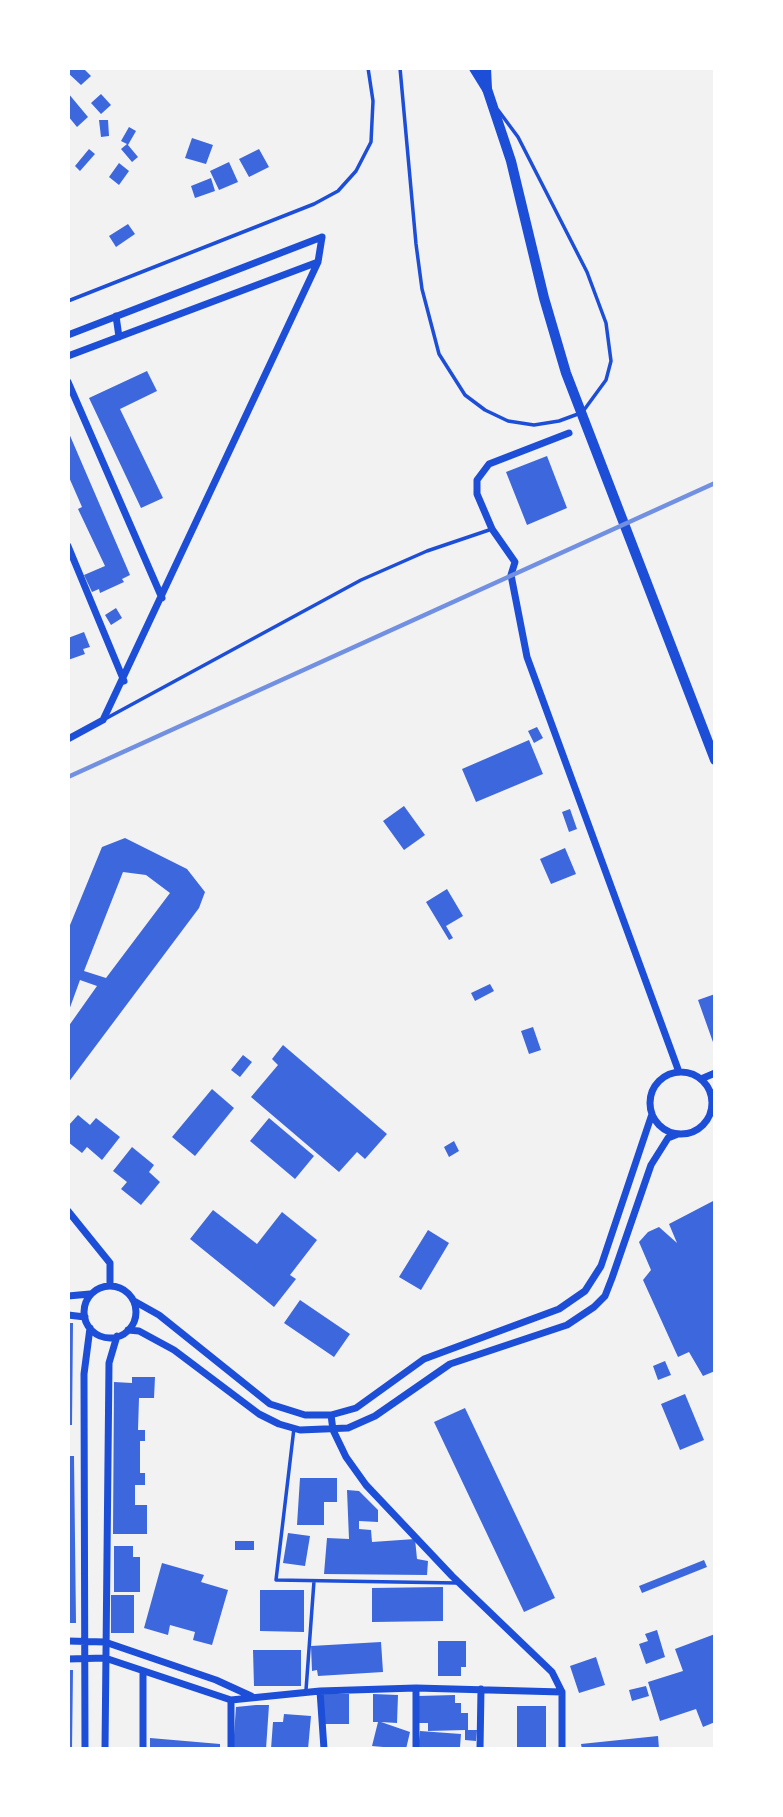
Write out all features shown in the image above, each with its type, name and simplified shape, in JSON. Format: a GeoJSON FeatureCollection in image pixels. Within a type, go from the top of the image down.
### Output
{"type":"FeatureCollection","features":[{"type":"Feature","properties":{"kind":"main road"},"geometry":{"type":"LineString","coordinates":[[474,68],[492,102],[513,171],[544,298],[566,373],[715,760]]}},
{"type":"Feature","properties":{"kind":"main road"},"geometry":{"type":"LineString","coordinates":[[485,68],[487,89]]}},
{"type":"Feature","properties":{"kind":"street"},"geometry":{"type":"LineString","coordinates":[[68,335],[323,237],[318,262],[124,681],[103,720],[68,740]]}},
{"type":"Feature","properties":{"kind":"street"},"geometry":{"type":"LineString","coordinates":[[68,356],[318,262]]}},
{"type":"Feature","properties":{"kind":"street"},"geometry":{"type":"LineString","coordinates":[[116,316],[119,337]]}},
{"type":"Feature","properties":{"kind":"street"},"geometry":{"type":"LineString","coordinates":[[68,382],[162,598]]}},
{"type":"Feature","properties":{"kind":"street"},"geometry":{"type":"LineString","coordinates":[[569,433],[484,468],[476,487],[492,529],[515,562],[511,575],[527,657],[679,1072]]}},
{"type":"Feature","properties":{"kind":"street"},"geometry":{"type":"LineString","coordinates":[[68,546],[124,681]]}},
{"type":"Feature","properties":{"kind":"street"},"geometry":{"type":"LineString","coordinates":[[128,1330],[152,1337],[259,1414],[294,1428],[348,1428],[375,1416],[450,1364],[567,1325],[594,1307],[605,1296],[651,1165],[668,1138],[697,1130],[705,1123],[712,1105],[713,1094],[701,1079],[679,1072],[662,1079],[655,1086],[650,1104],[652,1114],[662,1128],[678,1134]]}},
{"type":"Feature","properties":{"kind":"street"},"geometry":{"type":"LineString","coordinates":[[701,1079],[715,1073]]}},
{"type":"Feature","properties":{"kind":"street"},"geometry":{"type":"LineString","coordinates":[[68,1296],[90,1294],[110,1286],[124,1290],[134,1301],[159,1315],[270,1404],[305,1415],[331,1415],[373,1399],[409,1368],[439,1352],[575,1301],[594,1280],[601,1266],[652,1114]]}},
{"type":"Feature","properties":{"kind":"street"},"geometry":{"type":"LineString","coordinates":[[68,1211],[110,1263],[110,1286]]}},
{"type":"Feature","properties":{"kind":"street"},"geometry":{"type":"LineString","coordinates":[[90,1294],[86,1301],[85,1317],[90,1328],[102,1336],[117,1336],[128,1330],[135,1317],[134,1301]]}},
{"type":"Feature","properties":{"kind":"street"},"geometry":{"type":"LineString","coordinates":[[68,1315],[85,1317]]}},
{"type":"Feature","properties":{"kind":"street"},"geometry":{"type":"LineString","coordinates":[[85,1749],[84,1374],[90,1328]]}},
{"type":"Feature","properties":{"kind":"street"},"geometry":{"type":"LineString","coordinates":[[106,1749],[109,1363],[117,1336]]}},
{"type":"Feature","properties":{"kind":"street"},"geometry":{"type":"LineString","coordinates":[[331,1415],[333,1430],[346,1457],[366,1485],[459,1583],[552,1672],[562,1692],[562,1749]]}},
{"type":"Feature","properties":{"kind":"street"},"geometry":{"type":"LineString","coordinates":[[68,1641],[105,1642],[216,1680],[232,1690],[255,1698]]}},
{"type":"Feature","properties":{"kind":"street"},"geometry":{"type":"LineString","coordinates":[[68,1659],[105,1658],[231,1700],[320,1691],[416,1688],[562,1692]]}},
{"type":"Feature","properties":{"kind":"street"},"geometry":{"type":"LineString","coordinates":[[143,1671],[143,1749]]}},
{"type":"Feature","properties":{"kind":"street"},"geometry":{"type":"LineString","coordinates":[[416,1688],[416,1749]]}},
{"type":"Feature","properties":{"kind":"street"},"geometry":{"type":"LineString","coordinates":[[480,1749],[481,1689]]}},
{"type":"Feature","properties":{"kind":"street"},"geometry":{"type":"LineString","coordinates":[[320,1691],[324,1749]]}},
{"type":"Feature","properties":{"kind":"street"},"geometry":{"type":"LineString","coordinates":[[231,1700],[231,1749]]}},
{"type":"Feature","properties":{"kind":"lane"},"geometry":{"type":"LineString","coordinates":[[68,301],[314,204],[338,191],[356,171],[371,142],[373,101],[368,68]]}},
{"type":"Feature","properties":{"kind":"lane"},"geometry":{"type":"LineString","coordinates":[[400,68],[422,289],[439,354],[465,395],[485,410],[508,421],[534,425],[559,421],[583,411],[597,397],[608,371],[611,342],[587,272],[517,137],[492,102]]}},
{"type":"Feature","properties":{"kind":"lane"},"geometry":{"type":"LineString","coordinates":[[103,720],[361,580],[427,551],[492,529]]}},
{"type":"Feature","properties":{"kind":"lane"},"geometry":{"type":"LineString","coordinates":[[294,1428],[276,1580],[459,1583]]}},
{"type":"Feature","properties":{"kind":"lane"},"geometry":{"type":"LineString","coordinates":[[306,1694],[314,1581]]}},
{"type":"Feature","properties":{"kind":"building"},"geometry":{"type":"Polygon","coordinates":[[[68,68],[83,68],[91,76],[81,85],[68,73],[68,68]]]}},
{"type":"Feature","properties":{"kind":"building"},"geometry":{"type":"Polygon","coordinates":[[[68,93],[88,117],[77,127],[68,116],[68,93]]]}},
{"type":"Feature","properties":{"kind":"building"},"geometry":{"type":"Polygon","coordinates":[[[101,94],[111,105],[101,114],[91,103],[101,94]]]}},
{"type":"Feature","properties":{"kind":"building"},"geometry":{"type":"Polygon","coordinates":[[[99,120],[108,120],[109,136],[101,137],[99,120]]]}},
{"type":"Feature","properties":{"kind":"building"},"geometry":{"type":"Polygon","coordinates":[[[129,127],[136,131],[128,145],[138,157],[132,162],[121,149],[127,144],[121,141],[129,127]]]}},
{"type":"Feature","properties":{"kind":"building"},"geometry":{"type":"Polygon","coordinates":[[[192,138],[213,145],[206,164],[185,158],[192,138]]]}},
{"type":"Feature","properties":{"kind":"building"},"geometry":{"type":"Polygon","coordinates":[[[89,149],[95,154],[80,171],[75,166],[89,149]]]}},
{"type":"Feature","properties":{"kind":"building"},"geometry":{"type":"Polygon","coordinates":[[[259,149],[269,167],[249,177],[239,159],[259,149]]]}},
{"type":"Feature","properties":{"kind":"building"},"geometry":{"type":"Polygon","coordinates":[[[229,162],[238,182],[219,190],[210,171],[229,162]]]}},
{"type":"Feature","properties":{"kind":"building"},"geometry":{"type":"Polygon","coordinates":[[[119,163],[129,171],[119,185],[109,177],[119,163]]]}},
{"type":"Feature","properties":{"kind":"building"},"geometry":{"type":"Polygon","coordinates":[[[211,178],[215,191],[195,198],[191,186],[211,178]]]}},
{"type":"Feature","properties":{"kind":"building"},"geometry":{"type":"Polygon","coordinates":[[[128,224],[135,234],[116,247],[109,236],[128,224]]]}},
{"type":"Feature","properties":{"kind":"building"},"geometry":{"type":"Polygon","coordinates":[[[147,371],[157,391],[120,409],[163,498],[141,508],[89,398],[147,371]]]}},
{"type":"Feature","properties":{"kind":"building"},"geometry":{"type":"Polygon","coordinates":[[[68,431],[130,575],[122,579],[124,582],[100,593],[99,589],[92,592],[84,575],[105,566],[78,509],[82,507],[68,475],[68,431]]]}},
{"type":"Feature","properties":{"kind":"building"},"geometry":{"type":"Polygon","coordinates":[[[547,456],[567,508],[527,525],[506,472],[547,456]]]}},
{"type":"Feature","properties":{"kind":"building"},"geometry":{"type":"Polygon","coordinates":[[[116,608],[122,618],[111,625],[105,615],[116,608]]]}},
{"type":"Feature","properties":{"kind":"building"},"geometry":{"type":"Polygon","coordinates":[[[84,632],[90,647],[83,649],[85,654],[68,660],[68,638],[84,632]]]}},
{"type":"Feature","properties":{"kind":"building"},"geometry":{"type":"Polygon","coordinates":[[[537,727],[543,738],[534,743],[528,731],[537,727]]]}},
{"type":"Feature","properties":{"kind":"building"},"geometry":{"type":"Polygon","coordinates":[[[529,740],[543,774],[476,802],[462,769],[529,740]]]}},
{"type":"Feature","properties":{"kind":"building"},"geometry":{"type":"Polygon","coordinates":[[[404,806],[425,835],[404,850],[383,821],[404,806]]]}},
{"type":"Feature","properties":{"kind":"building"},"geometry":{"type":"Polygon","coordinates":[[[570,809],[577,829],[569,832],[562,812],[570,809]]]}},
{"type":"Feature","properties":{"kind":"building"},"geometry":{"type":"Polygon","coordinates":[[[125,838],[187,869],[205,892],[199,908],[68,1083],[68,1027],[97,986],[80,980],[68,1013],[68,930],[102,847],[125,838]],[[123,872],[84,971],[106,978],[170,893],[146,875],[123,872]]]}},
{"type":"Feature","properties":{"kind":"building"},"geometry":{"type":"Polygon","coordinates":[[[565,848],[576,874],[551,884],[540,859],[565,848]]]}},
{"type":"Feature","properties":{"kind":"building"},"geometry":{"type":"Polygon","coordinates":[[[447,889],[463,916],[446,926],[453,938],[449,940],[426,902],[447,889]]]}},
{"type":"Feature","properties":{"kind":"building"},"geometry":{"type":"Polygon","coordinates":[[[490,984],[494,991],[475,1001],[471,993],[490,984]]]}},
{"type":"Feature","properties":{"kind":"building"},"geometry":{"type":"Polygon","coordinates":[[[715,994],[715,1045],[714,1045],[698,1000],[715,994]]]}},
{"type":"Feature","properties":{"kind":"building"},"geometry":{"type":"Polygon","coordinates":[[[533,1027],[541,1050],[529,1054],[521,1031],[533,1027]]]}},
{"type":"Feature","properties":{"kind":"building"},"geometry":{"type":"Polygon","coordinates":[[[283,1045],[387,1134],[365,1159],[357,1152],[339,1172],[251,1097],[278,1065],[272,1059],[283,1045]]]}},
{"type":"Feature","properties":{"kind":"building"},"geometry":{"type":"Polygon","coordinates":[[[243,1055],[252,1062],[240,1077],[231,1070],[243,1055]]]}},
{"type":"Feature","properties":{"kind":"building"},"geometry":{"type":"Polygon","coordinates":[[[212,1089],[234,1108],[195,1156],[172,1137],[212,1089]]]}},
{"type":"Feature","properties":{"kind":"building"},"geometry":{"type":"Polygon","coordinates":[[[78,1115],[90,1125],[96,1118],[120,1137],[102,1160],[87,1147],[82,1153],[68,1142],[68,1126],[78,1115]]]}},
{"type":"Feature","properties":{"kind":"building"},"geometry":{"type":"Polygon","coordinates":[[[269,1118],[314,1156],[295,1179],[250,1141],[269,1118]]]}},
{"type":"Feature","properties":{"kind":"building"},"geometry":{"type":"Polygon","coordinates":[[[454,1141],[459,1151],[449,1157],[444,1147],[454,1141]]]}},
{"type":"Feature","properties":{"kind":"building"},"geometry":{"type":"Polygon","coordinates":[[[132,1147],[154,1165],[149,1172],[160,1182],[141,1205],[121,1189],[127,1182],[113,1171],[132,1147]]]}},
{"type":"Feature","properties":{"kind":"building"},"geometry":{"type":"Polygon","coordinates":[[[715,1200],[715,1371],[703,1376],[689,1352],[678,1357],[643,1280],[651,1270],[639,1242],[648,1232],[659,1227],[677,1243],[669,1224],[715,1200]]]}},
{"type":"Feature","properties":{"kind":"building"},"geometry":{"type":"Polygon","coordinates":[[[213,1210],[257,1244],[282,1212],[317,1240],[290,1275],[296,1279],[274,1307],[190,1239],[213,1210]]]}},
{"type":"Feature","properties":{"kind":"building"},"geometry":{"type":"Polygon","coordinates":[[[428,1230],[449,1243],[421,1290],[399,1277],[428,1230]]]}},
{"type":"Feature","properties":{"kind":"building"},"geometry":{"type":"Polygon","coordinates":[[[300,1300],[350,1334],[334,1357],[284,1323],[300,1300]]]}},
{"type":"Feature","properties":{"kind":"building"},"geometry":{"type":"Polygon","coordinates":[[[68,1323],[73,1323],[72,1425],[68,1425],[68,1323]]]}},
{"type":"Feature","properties":{"kind":"building"},"geometry":{"type":"Polygon","coordinates":[[[665,1361],[671,1375],[658,1380],[653,1366],[665,1361]]]}},
{"type":"Feature","properties":{"kind":"building"},"geometry":{"type":"Polygon","coordinates":[[[132,1377],[155,1377],[154,1398],[139,1398],[138,1430],[145,1430],[145,1441],[140,1441],[140,1473],[145,1473],[145,1485],[135,1485],[135,1505],[147,1505],[147,1534],[113,1534],[114,1382],[132,1383],[132,1377]]]}},
{"type":"Feature","properties":{"kind":"building"},"geometry":{"type":"Polygon","coordinates":[[[685,1394],[704,1440],[680,1450],[661,1404],[685,1394]]]}},
{"type":"Feature","properties":{"kind":"building"},"geometry":{"type":"Polygon","coordinates":[[[465,1408],[555,1598],[524,1612],[434,1422],[465,1408]]]}},
{"type":"Feature","properties":{"kind":"building"},"geometry":{"type":"Polygon","coordinates":[[[68,1456],[74,1456],[76,1623],[68,1623],[68,1456]]]}},
{"type":"Feature","properties":{"kind":"building"},"geometry":{"type":"Polygon","coordinates":[[[300,1478],[337,1478],[337,1502],[324,1502],[324,1525],[297,1525],[300,1478]]]}},
{"type":"Feature","properties":{"kind":"building"},"geometry":{"type":"Polygon","coordinates":[[[347,1490],[359,1491],[378,1510],[378,1522],[359,1521],[359,1529],[371,1530],[372,1542],[415,1539],[417,1559],[428,1561],[427,1575],[324,1574],[327,1538],[349,1539],[347,1490]]]}},
{"type":"Feature","properties":{"kind":"building"},"geometry":{"type":"Polygon","coordinates":[[[288,1533],[310,1536],[305,1566],[283,1563],[288,1533]]]}},
{"type":"Feature","properties":{"kind":"building"},"geometry":{"type":"Polygon","coordinates":[[[235,1541],[254,1541],[254,1550],[235,1550],[235,1541]]]}},
{"type":"Feature","properties":{"kind":"building"},"geometry":{"type":"Polygon","coordinates":[[[114,1546],[133,1546],[133,1557],[140,1557],[140,1592],[114,1592],[114,1546]]]}},
{"type":"Feature","properties":{"kind":"building"},"geometry":{"type":"Polygon","coordinates":[[[704,1560],[707,1567],[642,1593],[639,1586],[704,1560]]]}},
{"type":"Feature","properties":{"kind":"building"},"geometry":{"type":"Polygon","coordinates":[[[162,1563],[204,1575],[201,1582],[228,1590],[212,1645],[193,1640],[195,1632],[170,1625],[168,1635],[144,1628],[162,1563]]]}},
{"type":"Feature","properties":{"kind":"building"},"geometry":{"type":"Polygon","coordinates":[[[443,1587],[443,1621],[372,1622],[372,1588],[443,1587]]]}},
{"type":"Feature","properties":{"kind":"building"},"geometry":{"type":"Polygon","coordinates":[[[260,1590],[304,1590],[304,1632],[260,1631],[260,1590]]]}},
{"type":"Feature","properties":{"kind":"building"},"geometry":{"type":"Polygon","coordinates":[[[111,1595],[134,1595],[134,1633],[111,1633],[111,1595]]]}},
{"type":"Feature","properties":{"kind":"building"},"geometry":{"type":"Polygon","coordinates":[[[657,1630],[665,1657],[646,1664],[639,1644],[648,1641],[645,1634],[657,1630]]]}},
{"type":"Feature","properties":{"kind":"building"},"geometry":{"type":"Polygon","coordinates":[[[715,1634],[715,1722],[703,1727],[696,1709],[660,1721],[648,1682],[683,1671],[675,1649],[715,1634]]]}},
{"type":"Feature","properties":{"kind":"building"},"geometry":{"type":"Polygon","coordinates":[[[438,1641],[466,1641],[466,1667],[461,1667],[461,1676],[438,1676],[438,1641]]]}},
{"type":"Feature","properties":{"kind":"building"},"geometry":{"type":"Polygon","coordinates":[[[381,1642],[383,1672],[318,1676],[317,1670],[312,1671],[311,1646],[381,1642]]]}},
{"type":"Feature","properties":{"kind":"building"},"geometry":{"type":"Polygon","coordinates":[[[253,1650],[301,1650],[301,1686],[254,1686],[253,1650]]]}},
{"type":"Feature","properties":{"kind":"building"},"geometry":{"type":"Polygon","coordinates":[[[596,1657],[605,1685],[579,1693],[570,1666],[596,1657]]]}},
{"type":"Feature","properties":{"kind":"building"},"geometry":{"type":"Polygon","coordinates":[[[68,1670],[73,1670],[72,1749],[68,1749],[68,1670]]]}},
{"type":"Feature","properties":{"kind":"building"},"geometry":{"type":"Polygon","coordinates":[[[646,1686],[649,1696],[632,1701],[629,1690],[646,1686]]]}},
{"type":"Feature","properties":{"kind":"building"},"geometry":{"type":"Polygon","coordinates":[[[323,1694],[349,1694],[349,1724],[323,1724],[323,1694]]]}},
{"type":"Feature","properties":{"kind":"building"},"geometry":{"type":"Polygon","coordinates":[[[373,1694],[398,1695],[397,1723],[381,1722],[410,1732],[406,1749],[372,1746],[378,1722],[373,1722],[373,1694]]]}},
{"type":"Feature","properties":{"kind":"building"},"geometry":{"type":"Polygon","coordinates":[[[455,1695],[455,1703],[461,1703],[461,1713],[468,1713],[468,1730],[477,1730],[476,1741],[465,1740],[465,1730],[428,1731],[428,1723],[418,1723],[418,1696],[455,1695]]]}},
{"type":"Feature","properties":{"kind":"building"},"geometry":{"type":"Polygon","coordinates":[[[269,1705],[266,1749],[233,1749],[236,1707],[269,1705]]]}},
{"type":"Feature","properties":{"kind":"building"},"geometry":{"type":"Polygon","coordinates":[[[517,1706],[546,1706],[546,1749],[517,1749],[517,1706]]]}},
{"type":"Feature","properties":{"kind":"building"},"geometry":{"type":"Polygon","coordinates":[[[284,1714],[311,1716],[308,1749],[271,1749],[273,1722],[283,1722],[284,1714]]]}},
{"type":"Feature","properties":{"kind":"building"},"geometry":{"type":"Polygon","coordinates":[[[420,1731],[461,1734],[460,1747],[418,1749],[420,1731]]]}},
{"type":"Feature","properties":{"kind":"building"},"geometry":{"type":"Polygon","coordinates":[[[658,1736],[659,1749],[582,1749],[581,1744],[658,1736]]]}},
{"type":"Feature","properties":{"kind":"building"},"geometry":{"type":"Polygon","coordinates":[[[150,1738],[220,1744],[220,1749],[150,1749],[150,1738]]]}},
{"type":"Feature","properties":{"kind":"railway"},"geometry":{"type":"LineString","coordinates":[[68,777],[715,483]]}}]}
